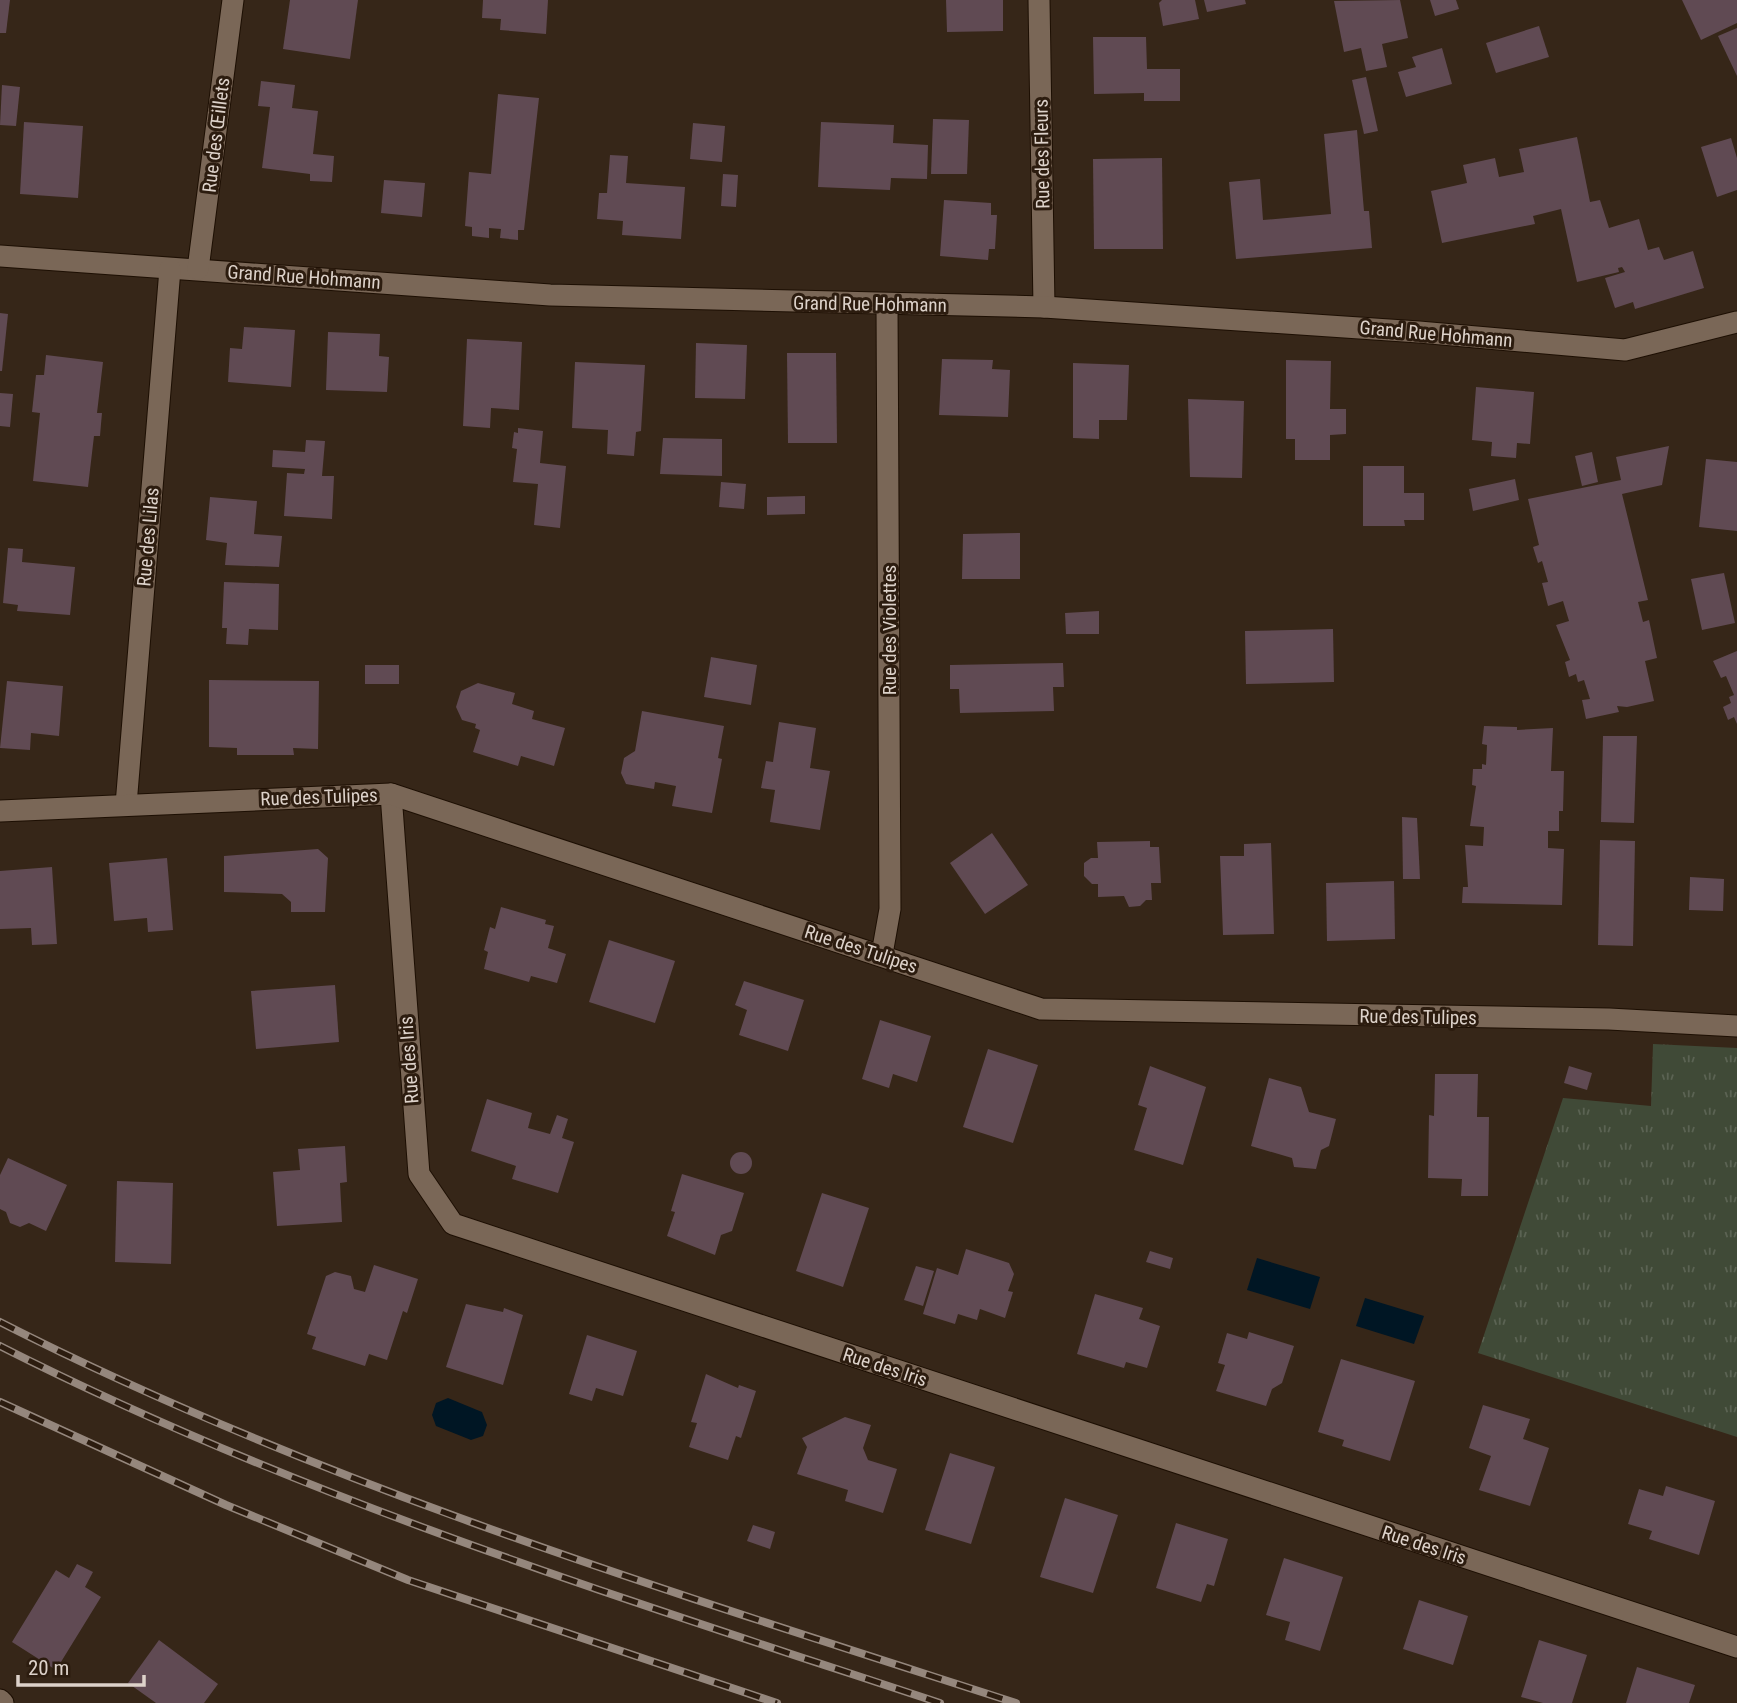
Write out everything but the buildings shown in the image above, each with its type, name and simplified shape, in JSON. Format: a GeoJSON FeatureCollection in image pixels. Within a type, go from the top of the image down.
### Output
{"type":"FeatureCollection","features":[{"type":"Feature","properties":{"kind":"street","name":"Rue des Œillets"},"geometry":{"type":"LineString","coordinates":[[198,269],[233,0]]}},
{"type":"Feature","properties":{"kind":"street","name":"Rue des Fleurs"},"geometry":{"type":"LineString","coordinates":[[1039,0],[1044,307]]}},
{"type":"Feature","properties":{"kind":"street","name":"Grand Rue Hohmann"},"geometry":{"type":"LineString","coordinates":[[0,256],[550,295],[1044,307],[1419,332],[1625,350],[1737,322]]}},
{"type":"Feature","properties":{"kind":"street","name":"Rue des Lilas"},"geometry":{"type":"LineString","coordinates":[[126,805],[170,269]]}},
{"type":"Feature","properties":{"kind":"street","name":"Rue des Violettes"},"geometry":{"type":"LineString","coordinates":[[882,954],[890,909],[887,305]]}},
{"type":"Feature","properties":{"kind":"street","name":"Rue des Tulipes"},"geometry":{"type":"LineString","coordinates":[[0,811],[391,794],[882,954],[1041,1009],[1609,1019],[1737,1026]]}},
{"type":"Feature","properties":{"kind":"street","name":"Rue des Iris"},"geometry":{"type":"LineString","coordinates":[[391,794],[419,1174],[453,1224],[1737,1647]]}},
{"type":"Feature","properties":{"kind":"green space"},"geometry":{"type":"Polygon","coordinates":[[[1653,1044],[1737,1048],[1737,1437],[1478,1353],[1563,1098],[1651,1106],[1653,1044]]]}},
{"type":"Feature","properties":{"kind":"water"},"geometry":{"type":"Polygon","coordinates":[[[1257,1258],[1320,1277],[1310,1309],[1247,1290],[1257,1258]]]}},
{"type":"Feature","properties":{"kind":"water"},"geometry":{"type":"Polygon","coordinates":[[[1365,1298],[1424,1316],[1414,1344],[1356,1326],[1365,1298]]]}},
{"type":"Feature","properties":{"kind":"water"},"geometry":{"type":"Polygon","coordinates":[[[448,1398],[482,1412],[487,1425],[483,1436],[471,1440],[436,1426],[432,1415],[436,1403],[448,1398]]]}},
{"type":"Feature","properties":{"kind":"railway"},"geometry":{"type":"LineString","coordinates":[[0,1322],[122,1381],[246,1435],[372,1485],[628,1577],[1016,1703]]}},
{"type":"Feature","properties":{"kind":"railway"},"geometry":{"type":"LineString","coordinates":[[0,1346],[113,1401],[345,1498],[582,1584],[940,1703]]}},
{"type":"Feature","properties":{"kind":"railway"},"geometry":{"type":"LineString","coordinates":[[0,1402],[226,1505],[408,1580],[777,1703]]}}]}
